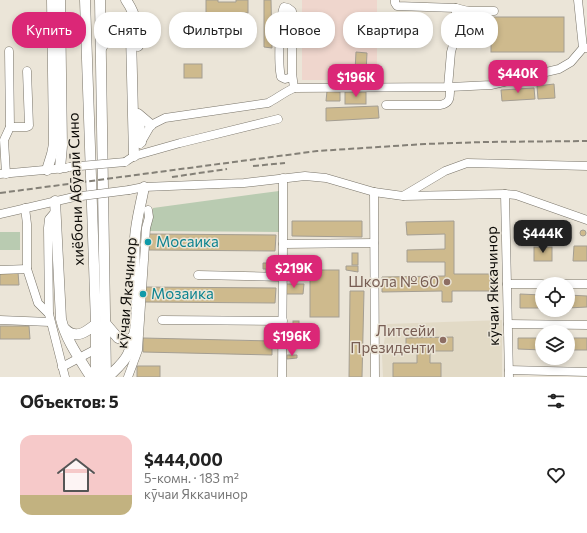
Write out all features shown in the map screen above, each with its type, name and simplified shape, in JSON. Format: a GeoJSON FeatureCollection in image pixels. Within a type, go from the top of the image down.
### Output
{"type":"FeatureCollection","features":[{"type":"Feature","properties":{"kind":"main road"},"geometry":{"type":"LineString","coordinates":[[47,170],[54,144],[52,0]]}},
{"type":"Feature","properties":{"kind":"main road"},"geometry":{"type":"LineString","coordinates":[[60,0],[62,146],[64,168]]}},
{"type":"Feature","properties":{"kind":"main road","name":"хиёбони Абӯалӣ Сино"},"geometry":{"type":"LineString","coordinates":[[85,0],[101,324],[107,377]]}},
{"type":"Feature","properties":{"kind":"main road","name":"хиёбони Абӯалӣ Сино"},"geometry":{"type":"LineString","coordinates":[[96,377],[96,348],[101,324],[100,0]]}},
{"type":"Feature","properties":{"kind":"main road"},"geometry":{"type":"LineString","coordinates":[[126,0],[132,8],[137,24],[138,114],[141,142]]}},
{"type":"Feature","properties":{"kind":"main road"},"geometry":{"type":"LineString","coordinates":[[101,51],[112,27],[119,24],[128,28],[131,35],[134,156]]}},
{"type":"Feature","properties":{"kind":"main road"},"geometry":{"type":"LineString","coordinates":[[138,114],[151,124]]}},
{"type":"Feature","properties":{"kind":"main road"},"geometry":{"type":"LineString","coordinates":[[107,377],[118,368],[128,355],[134,335],[136,318],[135,239],[144,187]]}},
{"type":"Feature","properties":{"kind":"main road"},"geometry":{"type":"LineString","coordinates":[[55,200],[61,319],[63,328],[91,377]]}},
{"type":"Feature","properties":{"kind":"main road"},"geometry":{"type":"LineString","coordinates":[[63,328],[74,335],[82,334],[101,324],[118,338],[130,340],[134,335]]}},
{"type":"Feature","properties":{"kind":"street"},"geometry":{"type":"LineString","coordinates":[[395,0],[397,6],[456,8],[468,11],[494,11]]}},
{"type":"Feature","properties":{"kind":"street"},"geometry":{"type":"LineString","coordinates":[[134,156],[151,124],[166,118],[268,103],[286,91],[294,88],[449,87],[490,85],[559,69],[571,62],[585,48],[578,0]]}},
{"type":"Feature","properties":{"kind":"street"},"geometry":{"type":"LineString","coordinates":[[292,77],[281,77],[280,72],[279,57],[284,7],[292,11],[292,77],[294,88]]}},
{"type":"Feature","properties":{"kind":"street"},"geometry":{"type":"LineString","coordinates":[[386,105],[440,105],[446,104],[449,101],[451,52],[456,38],[456,8]]}},
{"type":"Feature","properties":{"kind":"street"},"geometry":{"type":"LineString","coordinates":[[10,51],[10,127],[4,140],[3,174],[124,162],[134,156],[180,143],[278,119]]}},
{"type":"Feature","properties":{"kind":"street"},"geometry":{"type":"LineString","coordinates":[[10,127],[28,126],[27,71]]}},
{"type":"Feature","properties":{"kind":"street"},"geometry":{"type":"LineString","coordinates":[[403,196],[445,171],[467,163],[587,166]]}},
{"type":"Feature","properties":{"kind":"street"},"geometry":{"type":"LineString","coordinates":[[0,214],[55,200],[144,187],[244,183],[305,176],[326,178],[374,192],[403,196],[516,195],[587,220]]}},
{"type":"Feature","properties":{"kind":"street"},"geometry":{"type":"LineString","coordinates":[[282,377],[283,178]]}},
{"type":"Feature","properties":{"kind":"street"},"geometry":{"type":"LineString","coordinates":[[374,192],[375,377]]}},
{"type":"Feature","properties":{"kind":"street","name":"кӯчаи Яккачинор"},"geometry":{"type":"LineString","coordinates":[[505,194],[509,374]]}},
{"type":"Feature","properties":{"kind":"street"},"geometry":{"type":"LineString","coordinates":[[25,208],[27,224],[27,269],[38,302],[50,318]]}},
{"type":"Feature","properties":{"kind":"street","name":"кӯчаи Якачинор"},"geometry":{"type":"LineString","coordinates":[[128,377],[138,350],[146,228],[149,217],[148,210]]}},
{"type":"Feature","properties":{"kind":"street"},"geometry":{"type":"LineString","coordinates":[[55,212],[49,219],[48,228],[50,318],[65,377]]}},
{"type":"Feature","properties":{"kind":"street"},"geometry":{"type":"LineString","coordinates":[[283,244],[374,243]]}},
{"type":"Feature","properties":{"kind":"street"},"geometry":{"type":"LineString","coordinates":[[0,270],[27,269]]}},
{"type":"Feature","properties":{"kind":"street"},"geometry":{"type":"LineString","coordinates":[[198,276],[283,276]]}},
{"type":"Feature","properties":{"kind":"street"},"geometry":{"type":"LineString","coordinates":[[507,284],[535,284]]}},
{"type":"Feature","properties":{"kind":"street"},"geometry":{"type":"LineString","coordinates":[[575,284],[587,284]]}},
{"type":"Feature","properties":{"kind":"street"},"geometry":{"type":"LineString","coordinates":[[0,320],[50,318]]}},
{"type":"Feature","properties":{"kind":"street"},"geometry":{"type":"LineString","coordinates":[[162,320],[283,322]]}},
{"type":"Feature","properties":{"kind":"street"},"geometry":{"type":"LineString","coordinates":[[508,324],[587,325]]}},
{"type":"Feature","properties":{"kind":"street"},"geometry":{"type":"LineString","coordinates":[[62,367],[96,348]]}},
{"type":"Feature","properties":{"kind":"street"},"geometry":{"type":"LineString","coordinates":[[509,374],[587,372]]}},
{"type":"Feature","properties":{"kind":"shaded area"},"geometry":{"type":"Polygon","coordinates":[[[302,0],[377,0],[377,12],[343,12],[343,48],[377,48],[377,80],[302,80],[302,48],[335,48],[335,12],[302,12],[302,0]]]}},
{"type":"Feature","properties":{"kind":"shaded area","name":"Литсейи Президенти"},"geometry":{"type":"Polygon","coordinates":[[[502,320],[502,377],[383,377],[382,355],[387,324],[502,320]]]}},
{"type":"Feature","properties":{"kind":"green space"},"geometry":{"type":"Polygon","coordinates":[[[279,191],[280,232],[148,231],[153,208],[279,191]]]}},
{"type":"Feature","properties":{"kind":"green space"},"geometry":{"type":"Polygon","coordinates":[[[0,232],[20,232],[20,250],[0,250],[0,232]]]}},
{"type":"Feature","properties":{"kind":"building"},"geometry":{"type":"Polygon","coordinates":[[[206,0],[236,2],[236,0],[248,0],[248,12],[206,12],[206,0]]]}},
{"type":"Feature","properties":{"kind":"building"},"geometry":{"type":"Polygon","coordinates":[[[264,0],[271,0],[271,12],[265,12],[264,47],[264,0]]]}},
{"type":"Feature","properties":{"kind":"building"},"geometry":{"type":"Polygon","coordinates":[[[498,17],[564,17],[564,52],[491,52],[491,48],[498,48],[498,17]]]}},
{"type":"Feature","properties":{"kind":"building"},"geometry":{"type":"Polygon","coordinates":[[[356,52],[367,53],[366,72],[355,71],[356,52]]]}},
{"type":"Feature","properties":{"kind":"building"},"geometry":{"type":"Polygon","coordinates":[[[184,64],[202,64],[202,78],[184,78],[184,64]]]}},
{"type":"Feature","properties":{"kind":"building"},"geometry":{"type":"Polygon","coordinates":[[[554,84],[555,98],[538,99],[537,86],[554,84]]]}},
{"type":"Feature","properties":{"kind":"building"},"geometry":{"type":"Polygon","coordinates":[[[534,88],[535,99],[502,101],[501,90],[534,88]]]}},
{"type":"Feature","properties":{"kind":"building"},"geometry":{"type":"Polygon","coordinates":[[[327,91],[340,92],[340,101],[326,101],[327,91]]]}},
{"type":"Feature","properties":{"kind":"building"},"geometry":{"type":"Polygon","coordinates":[[[345,92],[366,92],[366,104],[345,104],[345,92]]]}},
{"type":"Feature","properties":{"kind":"building"},"geometry":{"type":"Polygon","coordinates":[[[378,106],[379,118],[326,121],[326,108],[378,106]]]}},
{"type":"Feature","properties":{"kind":"building"},"geometry":{"type":"Polygon","coordinates":[[[292,221],[362,221],[362,237],[292,236],[292,221]]]}},
{"type":"Feature","properties":{"kind":"building"},"geometry":{"type":"Polygon","coordinates":[[[454,221],[454,274],[494,274],[494,291],[452,291],[452,302],[442,302],[442,291],[382,292],[382,277],[445,276],[445,262],[407,262],[407,250],[445,249],[445,234],[407,235],[406,222],[454,221]]]}},
{"type":"Feature","properties":{"kind":"building"},"geometry":{"type":"Polygon","coordinates":[[[519,229],[536,229],[536,245],[519,245],[519,229]]]}},
{"type":"Feature","properties":{"kind":"building"},"geometry":{"type":"Polygon","coordinates":[[[583,230],[586,233],[583,236],[580,233],[583,230]]]}},
{"type":"Feature","properties":{"kind":"building"},"geometry":{"type":"Polygon","coordinates":[[[149,234],[276,235],[275,251],[149,250],[149,234]]]}},
{"type":"Feature","properties":{"kind":"building"},"geometry":{"type":"Polygon","coordinates":[[[574,246],[587,246],[587,261],[573,261],[574,246]]]}},
{"type":"Feature","properties":{"kind":"building"},"geometry":{"type":"Polygon","coordinates":[[[534,247],[552,247],[552,261],[534,261],[534,247]]]}},
{"type":"Feature","properties":{"kind":"building"},"geometry":{"type":"Polygon","coordinates":[[[352,253],[358,253],[358,265],[352,265],[352,253]]]}},
{"type":"Feature","properties":{"kind":"building"},"geometry":{"type":"Polygon","coordinates":[[[263,263],[275,263],[275,274],[266,274],[266,269],[263,269],[263,263]]]}},
{"type":"Feature","properties":{"kind":"building"},"geometry":{"type":"Polygon","coordinates":[[[346,266],[358,266],[358,272],[346,270],[346,266]]]}},
{"type":"Feature","properties":{"kind":"building"},"geometry":{"type":"Polygon","coordinates":[[[310,270],[339,270],[339,317],[310,317],[310,270]]]}},
{"type":"Feature","properties":{"kind":"building"},"geometry":{"type":"Polygon","coordinates":[[[0,272],[18,272],[19,285],[0,285],[0,272]]]}},
{"type":"Feature","properties":{"kind":"building"},"geometry":{"type":"Polygon","coordinates":[[[285,284],[304,284],[303,294],[285,294],[285,284]]]}},
{"type":"Feature","properties":{"kind":"building"},"geometry":{"type":"Polygon","coordinates":[[[144,287],[276,288],[275,303],[144,302],[144,287]]]}},
{"type":"Feature","properties":{"kind":"building"},"geometry":{"type":"Polygon","coordinates":[[[350,291],[364,291],[362,377],[349,377],[350,291]]]}},
{"type":"Feature","properties":{"kind":"building"},"geometry":{"type":"Polygon","coordinates":[[[520,294],[535,295],[535,308],[520,308],[520,294]]]}},
{"type":"Feature","properties":{"kind":"building"},"geometry":{"type":"Polygon","coordinates":[[[575,295],[587,296],[587,307],[575,308],[575,295]]]}},
{"type":"Feature","properties":{"kind":"building"},"geometry":{"type":"Polygon","coordinates":[[[293,321],[299,321],[299,326],[293,326],[293,321]]]}},
{"type":"Feature","properties":{"kind":"building"},"geometry":{"type":"Polygon","coordinates":[[[0,326],[29,326],[30,339],[0,339],[0,326]]]}},
{"type":"Feature","properties":{"kind":"building"},"geometry":{"type":"Polygon","coordinates":[[[453,337],[453,351],[430,351],[430,363],[441,363],[441,377],[393,377],[393,363],[417,363],[417,351],[406,351],[406,338],[453,337]]]}},
{"type":"Feature","properties":{"kind":"building"},"geometry":{"type":"Polygon","coordinates":[[[143,338],[272,341],[272,355],[143,352],[143,338]]]}},
{"type":"Feature","properties":{"kind":"building"},"geometry":{"type":"Polygon","coordinates":[[[518,338],[535,338],[535,350],[518,349],[518,338]]]}},
{"type":"Feature","properties":{"kind":"building"},"geometry":{"type":"Polygon","coordinates":[[[575,338],[587,338],[587,350],[575,350],[575,338]]]}},
{"type":"Feature","properties":{"kind":"building"},"geometry":{"type":"Polygon","coordinates":[[[287,355],[297,355],[297,358],[287,359],[287,355]]]}},
{"type":"Feature","properties":{"kind":"building"},"geometry":{"type":"Polygon","coordinates":[[[137,366],[160,366],[160,377],[137,377],[137,366]]]}},
{"type":"Feature","properties":{"kind":"railway"},"geometry":{"type":"LineString","coordinates":[[0,193],[317,151],[425,144],[587,141]]}},
{"type":"Feature","properties":{"kind":"railway"},"geometry":{"type":"LineString","coordinates":[[253,166],[285,163]]}},
{"type":"Feature","properties":{"kind":"railway"},"geometry":{"type":"LineString","coordinates":[[172,177],[227,169]]}},
{"type":"Feature","properties":{"kind":"place","name":"Мосаика"},"geometry":{"type":"Point","coordinates":[148,242]}},
{"type":"Feature","properties":{"kind":"place","name":"Школа № 60"},"geometry":{"type":"Point","coordinates":[447,282]}},
{"type":"Feature","properties":{"kind":"place","name":"Мозаика"},"geometry":{"type":"Point","coordinates":[143,294]}},
{"type":"Feature","properties":{"kind":"place","name":"Литсейи Президенти"},"geometry":{"type":"Point","coordinates":[443,340]}}]}
